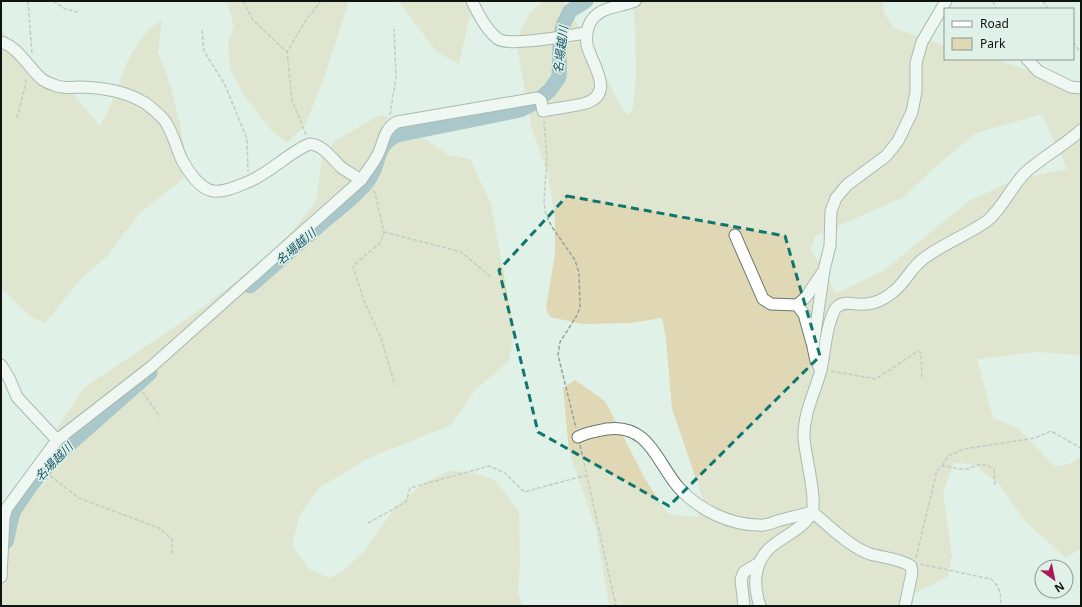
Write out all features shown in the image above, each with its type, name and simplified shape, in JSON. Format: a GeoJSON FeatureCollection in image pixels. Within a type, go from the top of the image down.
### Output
{"type":"FeatureCollection","features":[{"type":"Feature","properties":{"kind":"street"},"geometry":{"type":"LineString","coordinates":[[472,1],[477,13],[489,30],[499,40],[516,42],[586,33]]}},
{"type":"Feature","properties":{"kind":"street"},"geometry":{"type":"LineString","coordinates":[[1,577],[4,518],[7,508],[57,440],[152,367],[365,183],[387,130],[392,125],[397,122],[537,98],[540,99],[542,107],[586,103],[592,100],[598,95],[601,88],[600,80],[587,45],[586,33],[591,20],[613,6],[628,4],[635,1]]}},
{"type":"Feature","properties":{"kind":"street"},"geometry":{"type":"LineString","coordinates":[[813,347],[824,270],[830,246],[831,211],[836,198],[847,185],[886,156],[898,141],[912,112],[916,92],[916,63],[922,42],[946,1]]}},
{"type":"Feature","properties":{"kind":"street"},"geometry":{"type":"LineString","coordinates":[[937,17],[944,24]]}},
{"type":"Feature","properties":{"kind":"street"},"geometry":{"type":"LineString","coordinates":[[1,42],[13,49],[43,80],[58,87],[112,90],[127,94],[145,103],[158,113],[165,122],[171,132],[182,160],[192,175],[204,188],[211,191],[218,192],[248,182],[263,175],[309,144],[315,144],[320,147],[342,168],[365,183]]}},
{"type":"Feature","properties":{"kind":"street"},"geometry":{"type":"LineString","coordinates":[[1028,60],[1038,71],[1071,87],[1081,88]]}},
{"type":"Feature","properties":{"kind":"street"},"geometry":{"type":"LineString","coordinates":[[760,606],[755,580],[759,563],[765,554],[775,544],[796,530],[812,512],[813,498],[804,438],[805,419],[821,370],[830,321],[836,308],[842,304],[867,305],[880,301],[894,292],[912,268],[923,259],[986,221],[996,213],[1023,175],[1037,162],[1075,136],[1081,130]]}},
{"type":"Feature","properties":{"kind":"street"},"geometry":{"type":"LineString","coordinates":[[735,235],[763,299],[771,304],[797,306],[804,314],[816,361],[821,370]]}},
{"type":"Feature","properties":{"kind":"street"},"geometry":{"type":"LineString","coordinates":[[797,306],[806,297],[824,270]]}},
{"type":"Feature","properties":{"kind":"street"},"geometry":{"type":"LineString","coordinates":[[1,366],[9,378],[17,397],[57,440]]}},
{"type":"Feature","properties":{"kind":"street"},"geometry":{"type":"LineString","coordinates":[[578,437],[587,432],[614,428],[630,430],[640,436],[658,456],[678,487],[692,501],[713,513],[740,524],[761,526],[812,512]]}},
{"type":"Feature","properties":{"kind":"street"},"geometry":{"type":"LineString","coordinates":[[812,512],[851,544],[869,553],[904,562],[911,566],[912,573],[905,606]]}},
{"type":"Feature","properties":{"kind":"street"},"geometry":{"type":"LineString","coordinates":[[744,606],[741,579],[744,572],[759,563]]}},
{"type":"Feature","properties":{"kind":"path"},"geometry":{"type":"LineString","coordinates":[[53,1],[65,9],[78,12]]}},
{"type":"Feature","properties":{"kind":"path"},"geometry":{"type":"LineString","coordinates":[[243,1],[253,20],[287,52]]}},
{"type":"Feature","properties":{"kind":"path"},"geometry":{"type":"LineString","coordinates":[[309,144],[292,100],[287,52],[304,23],[321,1]]}},
{"type":"Feature","properties":{"kind":"path"},"geometry":{"type":"LineString","coordinates":[[392,125],[389,115],[396,77],[394,29]]}},
{"type":"Feature","properties":{"kind":"path"},"geometry":{"type":"LineString","coordinates":[[202,30],[204,50],[225,85],[247,139],[248,182]]}},
{"type":"Feature","properties":{"kind":"path"},"geometry":{"type":"LineString","coordinates":[[1074,43],[1081,53]]}},
{"type":"Feature","properties":{"kind":"path"},"geometry":{"type":"LineString","coordinates":[[542,107],[547,158],[544,201],[546,215],[552,227],[575,260],[579,273],[580,308],[560,342],[558,355],[587,475],[616,606]]}},
{"type":"Feature","properties":{"kind":"path"},"geometry":{"type":"LineString","coordinates":[[365,183],[375,194],[384,232],[381,242],[353,266],[364,301],[381,338],[395,385]]}},
{"type":"Feature","properties":{"kind":"path"},"geometry":{"type":"LineString","coordinates":[[384,232],[461,252],[491,277]]}},
{"type":"Feature","properties":{"kind":"path"},"geometry":{"type":"LineString","coordinates":[[821,370],[876,379],[918,350],[922,353],[922,379]]}},
{"type":"Feature","properties":{"kind":"path"},"geometry":{"type":"LineString","coordinates":[[140,389],[160,417]]}},
{"type":"Feature","properties":{"kind":"path"},"geometry":{"type":"LineString","coordinates":[[911,566],[916,560],[937,470],[942,466],[948,456],[964,450],[1036,438],[1051,431],[1081,448]]}},
{"type":"Feature","properties":{"kind":"path"},"geometry":{"type":"LineString","coordinates":[[942,466],[961,469],[980,464],[989,466],[994,470],[995,485]]}},
{"type":"Feature","properties":{"kind":"path"},"geometry":{"type":"LineString","coordinates":[[368,523],[406,502],[410,488],[489,466],[506,473],[524,492],[587,475]]}},
{"type":"Feature","properties":{"kind":"path"},"geometry":{"type":"LineString","coordinates":[[38,467],[78,498],[159,528],[172,539],[172,555]]}},
{"type":"Feature","properties":{"kind":"path"},"geometry":{"type":"LineString","coordinates":[[911,566],[920,564],[991,579],[997,584],[1000,593],[1001,606]]}},
{"type":"Feature","properties":{"kind":"highlighted area"},"geometry":{"type":"Polygon","coordinates":[[[567,196],[785,236],[820,356],[669,506],[538,432],[499,270],[567,196]]]}},
{"type":"Feature","properties":{"kind":"green space"},"geometry":{"type":"Polygon","coordinates":[[[224,1],[349,1],[324,78],[305,126],[287,143],[272,131],[243,94],[230,69],[228,44],[234,26],[228,6],[224,1]]]}},
{"type":"Feature","properties":{"kind":"green space"},"geometry":{"type":"Polygon","coordinates":[[[398,1],[479,1],[468,23],[459,64],[437,52],[398,1]]]}},
{"type":"Feature","properties":{"kind":"green space"},"geometry":{"type":"Polygon","coordinates":[[[544,1],[564,2],[594,53],[620,105],[627,115],[633,109],[636,77],[635,25],[633,9],[640,1],[883,1],[884,13],[894,28],[944,46],[944,60],[998,60],[1070,85],[1081,92],[1081,355],[1037,352],[977,359],[993,418],[1018,428],[1055,467],[1072,463],[1081,456],[1081,548],[1066,558],[1024,520],[1000,485],[975,465],[954,462],[943,493],[952,556],[948,576],[905,599],[896,606],[609,606],[596,529],[569,451],[563,388],[575,380],[605,401],[645,479],[668,514],[698,517],[703,499],[672,409],[666,339],[662,318],[630,323],[583,324],[550,317],[546,308],[555,254],[555,218],[548,175],[531,126],[516,40],[530,12],[544,1]],[[1042,114],[976,133],[935,167],[904,197],[815,236],[811,249],[836,293],[883,271],[969,201],[1014,180],[1067,169],[1042,114]]]}},
{"type":"Feature","properties":{"kind":"green space"},"geometry":{"type":"Polygon","coordinates":[[[162,20],[158,52],[171,87],[180,124],[186,159],[183,179],[141,212],[107,256],[80,280],[45,323],[31,317],[1,288],[1,31],[45,73],[68,88],[100,126],[110,107],[128,60],[147,31],[162,20]]]}},
{"type":"Feature","properties":{"kind":"green space"},"geometry":{"type":"Polygon","coordinates":[[[380,115],[395,120],[449,155],[470,159],[491,204],[514,331],[509,361],[475,390],[451,425],[371,457],[319,488],[299,516],[292,546],[309,569],[329,578],[342,572],[365,550],[396,506],[427,481],[448,471],[470,472],[495,480],[519,511],[520,562],[518,594],[523,606],[1,606],[1,515],[9,511],[45,484],[58,427],[85,387],[201,309],[263,260],[294,229],[316,202],[322,158],[335,141],[380,115]]]}},
{"type":"Feature","properties":{"kind":"waterway","name":"名場越川"},"geometry":{"type":"LineString","coordinates":[[250,286],[357,193],[372,175],[381,150],[389,140],[397,135],[520,110],[536,102],[550,90],[559,77],[560,38],[564,23],[570,11],[586,1]]}},
{"type":"Feature","properties":{"kind":"waterway","name":"名場越川"},"geometry":{"type":"LineString","coordinates":[[6,542],[13,512],[31,485],[57,455],[150,373]]}}]}
